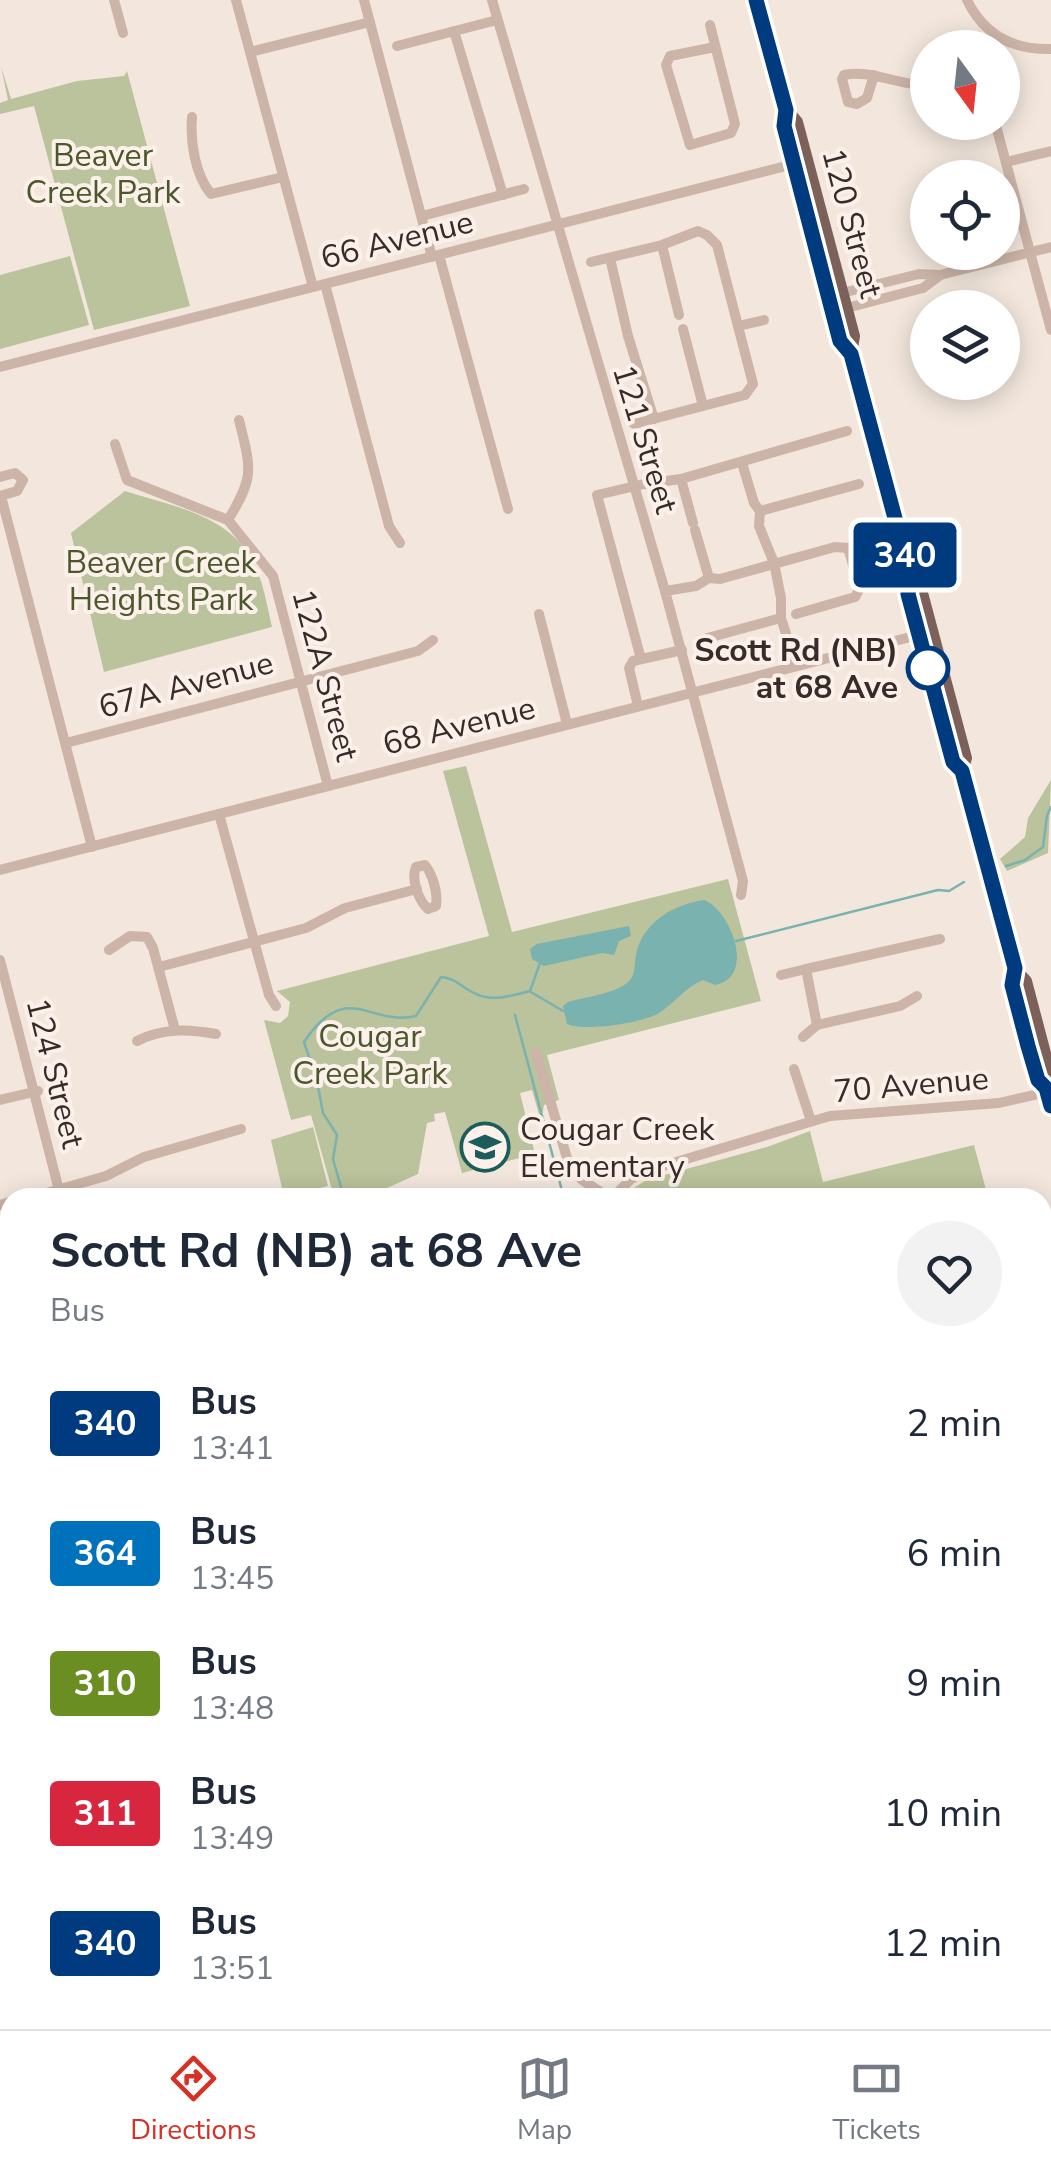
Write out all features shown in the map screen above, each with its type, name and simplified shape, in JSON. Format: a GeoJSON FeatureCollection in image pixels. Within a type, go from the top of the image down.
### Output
{"type":"FeatureCollection","features":[{"type":"Feature","properties":{"kind":"main road","name":"120 Street"},"geometry":{"type":"LineString","coordinates":[[756,0],[786,110],[797,122],[801,163],[835,295],[854,336],[851,354],[911,578],[921,589],[925,633],[966,758],[962,771],[1016,970],[1012,985],[1028,1046],[1038,1080],[1050,1088]]}},
{"type":"Feature","properties":{"kind":"street"},"geometry":{"type":"LineString","coordinates":[[114,0],[123,33]]}},
{"type":"Feature","properties":{"kind":"street"},"geometry":{"type":"LineString","coordinates":[[236,0],[283,177],[389,526],[400,542]]}},
{"type":"Feature","properties":{"kind":"street"},"geometry":{"type":"LineString","coordinates":[[364,0],[508,509]]}},
{"type":"Feature","properties":{"kind":"street","name":"121 Street"},"geometry":{"type":"LineString","coordinates":[[492,0],[590,346],[682,650],[744,881],[741,895]]}},
{"type":"Feature","properties":{"kind":"street"},"geometry":{"type":"LineString","coordinates":[[967,0],[985,30]]}},
{"type":"Feature","properties":{"kind":"street"},"geometry":{"type":"LineString","coordinates":[[398,46],[497,20]]}},
{"type":"Feature","properties":{"kind":"street"},"geometry":{"type":"LineString","coordinates":[[250,52],[370,22]]}},
{"type":"Feature","properties":{"kind":"street"},"geometry":{"type":"LineString","coordinates":[[710,25],[735,124],[731,133],[690,145],[666,65],[670,56],[715,47]]}},
{"type":"Feature","properties":{"kind":"street"},"geometry":{"type":"LineString","coordinates":[[454,31],[503,195]]}},
{"type":"Feature","properties":{"kind":"street"},"geometry":{"type":"LineString","coordinates":[[1020,47],[1051,49]]}},
{"type":"Feature","properties":{"kind":"street"},"geometry":{"type":"LineString","coordinates":[[892,81],[898,69]]}},
{"type":"Feature","properties":{"kind":"street"},"geometry":{"type":"LineString","coordinates":[[874,76],[910,85]]}},
{"type":"Feature","properties":{"kind":"street"},"geometry":{"type":"LineString","coordinates":[[192,117],[190,135],[204,185],[211,194],[283,177]]}},
{"type":"Feature","properties":{"kind":"street"},"geometry":{"type":"LineString","coordinates":[[1014,160],[1051,151]]}},
{"type":"Feature","properties":{"kind":"street","name":"66 Avenue"},"geometry":{"type":"LineString","coordinates":[[0,367],[801,163]]}},
{"type":"Feature","properties":{"kind":"street"},"geometry":{"type":"LineString","coordinates":[[422,216],[524,190]]}},
{"type":"Feature","properties":{"kind":"street"},"geometry":{"type":"LineString","coordinates":[[1020,215],[1051,330]]}},
{"type":"Feature","properties":{"kind":"street"},"geometry":{"type":"LineString","coordinates":[[591,262],[662,245],[698,231],[717,246],[753,384],[745,394],[634,424]]}},
{"type":"Feature","properties":{"kind":"street"},"geometry":{"type":"LineString","coordinates":[[662,245],[679,315]]}},
{"type":"Feature","properties":{"kind":"street"},"geometry":{"type":"LineString","coordinates":[[835,295],[1051,248]]}},
{"type":"Feature","properties":{"kind":"street"},"geometry":{"type":"LineString","coordinates":[[610,258],[628,336],[654,418]]}},
{"type":"Feature","properties":{"kind":"street"},"geometry":{"type":"LineString","coordinates":[[839,310],[923,288],[940,275]]}},
{"type":"Feature","properties":{"kind":"street"},"geometry":{"type":"LineString","coordinates":[[738,326],[764,320]]}},
{"type":"Feature","properties":{"kind":"street"},"geometry":{"type":"LineString","coordinates":[[683,329],[702,406]]}},
{"type":"Feature","properties":{"kind":"street"},"geometry":{"type":"LineString","coordinates":[[116,444],[121,469],[130,482],[228,520],[250,478],[239,420]]}},
{"type":"Feature","properties":{"kind":"street"},"geometry":{"type":"LineString","coordinates":[[641,658],[596,496],[681,479],[847,430]]}},
{"type":"Feature","properties":{"kind":"street"},"geometry":{"type":"LineString","coordinates":[[742,462],[754,503],[760,510],[759,526],[774,564],[781,618],[796,665]]}},
{"type":"Feature","properties":{"kind":"street"},"geometry":{"type":"LineString","coordinates":[[0,477],[15,473],[22,480],[18,491],[0,496],[92,846]]}},
{"type":"Feature","properties":{"kind":"street"},"geometry":{"type":"LineString","coordinates":[[681,479],[709,578]]}},
{"type":"Feature","properties":{"kind":"street"},"geometry":{"type":"LineString","coordinates":[[760,510],[860,484]]}},
{"type":"Feature","properties":{"kind":"street","name":"122A Street"},"geometry":{"type":"LineString","coordinates":[[228,520],[273,576],[328,786]]}},
{"type":"Feature","properties":{"kind":"street"},"geometry":{"type":"LineString","coordinates":[[665,591],[696,586],[709,578],[720,580],[835,547],[848,548],[874,538]]}},
{"type":"Feature","properties":{"kind":"street"},"geometry":{"type":"LineString","coordinates":[[796,614],[855,597],[860,588],[848,548]]}},
{"type":"Feature","properties":{"kind":"street"},"geometry":{"type":"LineString","coordinates":[[539,614],[567,724]]}},
{"type":"Feature","properties":{"kind":"street"},"geometry":{"type":"LineString","coordinates":[[700,640],[781,618]]}},
{"type":"Feature","properties":{"kind":"street","name":"68 Avenue"},"geometry":{"type":"LineString","coordinates":[[0,870],[925,633]]}},
{"type":"Feature","properties":{"kind":"street","name":"67A Avenue"},"geometry":{"type":"LineString","coordinates":[[66,743],[418,651],[432,640]]}},
{"type":"Feature","properties":{"kind":"street"},"geometry":{"type":"LineString","coordinates":[[638,706],[628,668],[632,661],[682,650]]}},
{"type":"Feature","properties":{"kind":"street"},"geometry":{"type":"LineString","coordinates":[[218,814],[268,995],[276,1006]]}},
{"type":"Feature","properties":{"kind":"street"},"geometry":{"type":"LineString","coordinates":[[159,967],[306,928],[346,908],[417,890]]}},
{"type":"Feature","properties":{"kind":"street"},"geometry":{"type":"LineString","coordinates":[[109,950],[130,936],[147,937],[175,1030]]}},
{"type":"Feature","properties":{"kind":"street"},"geometry":{"type":"LineString","coordinates":[[781,975],[940,939]]}},
{"type":"Feature","properties":{"kind":"street","name":"124 Street"},"geometry":{"type":"LineString","coordinates":[[0,960],[62,1188]]}},
{"type":"Feature","properties":{"kind":"street"},"geometry":{"type":"LineString","coordinates":[[806,969],[817,1026]]}},
{"type":"Feature","properties":{"kind":"street"},"geometry":{"type":"LineString","coordinates":[[803,1037],[817,1026],[900,1006],[917,996]]}},
{"type":"Feature","properties":{"kind":"street"},"geometry":{"type":"LineString","coordinates":[[137,1041],[150,1034],[175,1030],[216,1034]]}},
{"type":"Feature","properties":{"kind":"street"},"geometry":{"type":"LineString","coordinates":[[536,1052],[570,1166],[595,1188]]}},
{"type":"Feature","properties":{"kind":"street"},"geometry":{"type":"LineString","coordinates":[[794,1070],[811,1121]]}},
{"type":"Feature","properties":{"kind":"street","name":"70 Avenue"},"geometry":{"type":"LineString","coordinates":[[622,1188],[646,1172],[811,1121],[856,1112],[999,1103],[1050,1088]]}},
{"type":"Feature","properties":{"kind":"street"},"geometry":{"type":"LineString","coordinates":[[0,1100],[35,1092]]}},
{"type":"Feature","properties":{"kind":"street"},"geometry":{"type":"LineString","coordinates":[[76,1188],[144,1157],[241,1129]]}},
{"type":"Feature","properties":{"kind":"green space","name":"Beaver Creek Park"},"geometry":{"type":"Polygon","coordinates":[[[1,66],[11,99],[77,81],[124,76],[127,71],[190,306],[94,330],[34,106],[0,114],[0,103],[8,100],[1,66]]]}},
{"type":"Feature","properties":{"kind":"green space"},"geometry":{"type":"Polygon","coordinates":[[[70,256],[89,325],[0,349],[0,275],[70,256]]]}},
{"type":"Feature","properties":{"kind":"green space","name":"Beaver Creek Heights Park"},"geometry":{"type":"Polygon","coordinates":[[[125,491],[196,514],[229,532],[256,568],[272,627],[104,672],[71,533],[125,491]]]}},
{"type":"Feature","properties":{"kind":"green space","name":"Cougar Creek Park"},"geometry":{"type":"Polygon","coordinates":[[[466,766],[512,932],[728,879],[761,1001],[547,1055],[559,1100],[544,1105],[541,1121],[532,1090],[520,1093],[535,1154],[462,1173],[445,1112],[434,1114],[435,1121],[427,1123],[418,1174],[387,1188],[331,1188],[311,1115],[291,1120],[264,1020],[280,1023],[288,1016],[290,1002],[277,991],[489,936],[443,771],[466,766]]]}},
{"type":"Feature","properties":{"kind":"green space"},"geometry":{"type":"Polygon","coordinates":[[[1051,780],[1048,853],[1007,871],[1000,859],[1025,837],[1028,818],[1051,780]]]}},
{"type":"Feature","properties":{"kind":"green space"},"geometry":{"type":"Polygon","coordinates":[[[313,1127],[328,1186],[282,1188],[271,1140],[313,1127]]]}},
{"type":"Feature","properties":{"kind":"green space"},"geometry":{"type":"Polygon","coordinates":[[[810,1131],[823,1182],[974,1145],[986,1188],[634,1188],[646,1180],[767,1147],[810,1131]]]}},
{"type":"Feature","properties":{"kind":"water"},"geometry":{"type":"Polygon","coordinates":[[[704,900],[731,930],[737,958],[735,970],[727,980],[715,985],[703,980],[659,1013],[640,1020],[600,1027],[567,1024],[563,1006],[568,1002],[614,990],[630,980],[639,943],[653,924],[671,910],[704,900]]]}},
{"type":"Feature","properties":{"kind":"water"},"geometry":{"type":"Polygon","coordinates":[[[629,926],[631,936],[619,941],[614,955],[602,953],[544,966],[532,959],[530,949],[537,944],[629,926]]]}},
{"type":"Feature","properties":{"kind":"waterway"},"geometry":{"type":"LineString","coordinates":[[1006,866],[1025,860],[1043,847],[1051,807]]}},
{"type":"Feature","properties":{"kind":"waterway"},"geometry":{"type":"LineString","coordinates":[[736,941],[938,890],[949,891],[964,882]]}},
{"type":"Feature","properties":{"kind":"waterway"},"geometry":{"type":"LineString","coordinates":[[341,1187],[333,1159],[337,1135],[323,1113],[304,1042],[319,1023],[333,1012],[346,1009],[399,1018],[416,1016],[441,977],[486,997],[530,991],[540,963]]}},
{"type":"Feature","properties":{"kind":"waterway"},"geometry":{"type":"LineString","coordinates":[[531,992],[563,1011]]}},
{"type":"Feature","properties":{"kind":"waterway"},"geometry":{"type":"LineString","coordinates":[[515,1015],[561,1188]]}},
{"type":"Feature","properties":{"kind":"bus line","name":"340"},"geometry":{"type":"LineString","coordinates":[[756,0],[840,341],[851,354],[911,578],[908,594],[953,762],[962,771],[1016,970],[1012,985],[1028,1046],[1051,1106]]}},
{"type":"Feature","properties":{"kind":"place","name":"Scott Rd (NB) at 68 Ave"},"geometry":{"type":"Point","coordinates":[928,668]}},
{"type":"Feature","properties":{"kind":"place","name":"Cougar Creek Elementary"},"geometry":{"type":"Point","coordinates":[485,1147]}}]}
